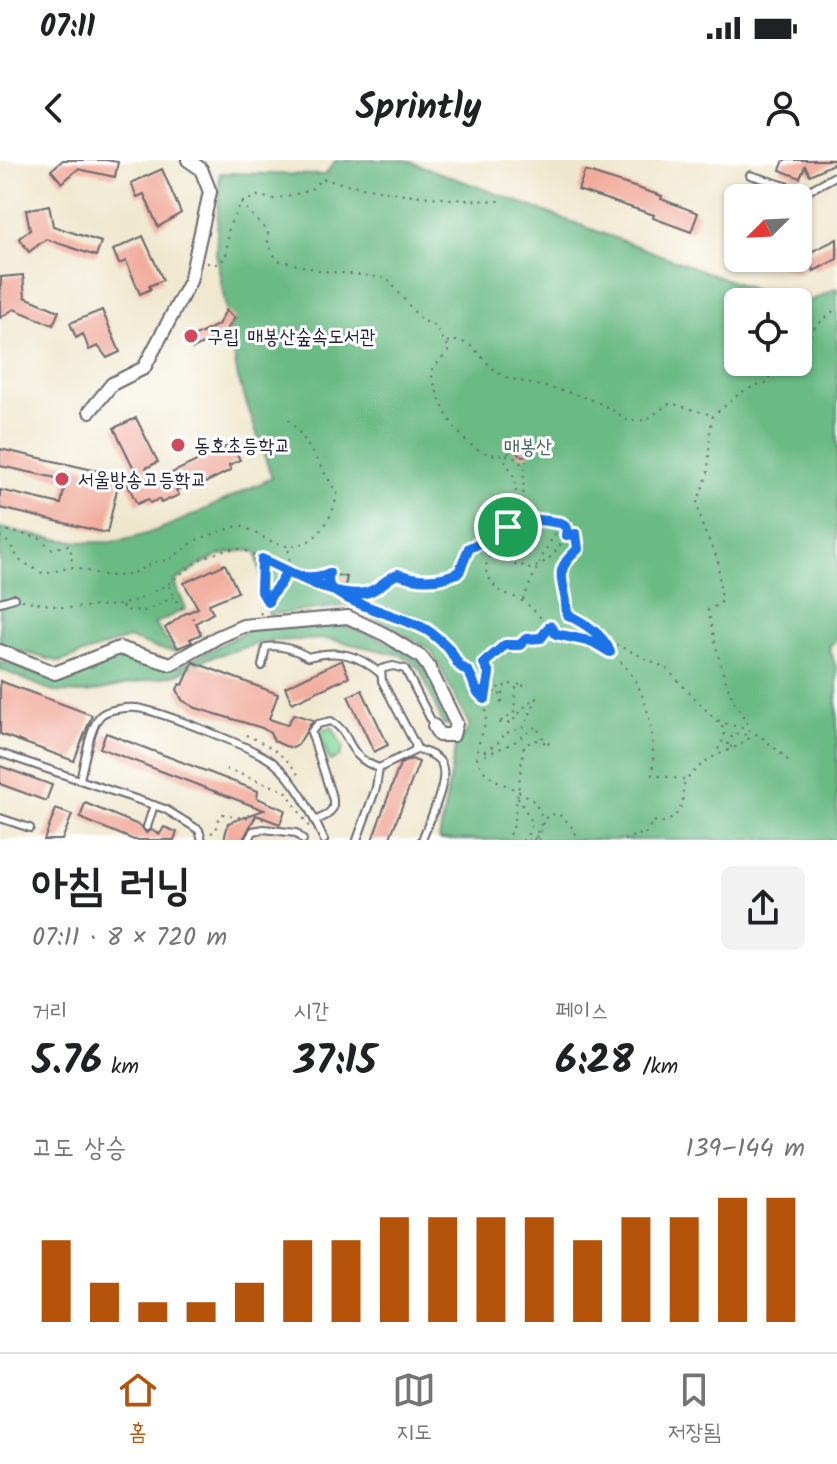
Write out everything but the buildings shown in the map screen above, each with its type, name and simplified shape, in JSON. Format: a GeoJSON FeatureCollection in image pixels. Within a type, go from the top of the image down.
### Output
{"type":"FeatureCollection","features":[{"type":"Feature","properties":{"kind":"street"},"geometry":{"type":"LineString","coordinates":[[90,411],[112,384],[144,368],[190,281],[210,192],[201,169],[188,160]]}},
{"type":"Feature","properties":{"kind":"street"},"geometry":{"type":"LineString","coordinates":[[0,651],[55,673],[119,648],[171,664],[207,643],[249,625],[348,617],[421,657],[456,723],[453,735],[448,736],[439,735],[434,726]]}},
{"type":"Feature","properties":{"kind":"lane"},"geometry":{"type":"LineString","coordinates":[[750,175],[806,192],[837,175]]}},
{"type":"Feature","properties":{"kind":"lane"},"geometry":{"type":"LineString","coordinates":[[0,602],[14,598]]}},
{"type":"Feature","properties":{"kind":"lane"},"geometry":{"type":"LineString","coordinates":[[262,666],[266,647],[273,646],[308,657],[329,651],[353,657],[365,661],[381,674]]}},
{"type":"Feature","properties":{"kind":"lane"},"geometry":{"type":"LineString","coordinates":[[415,748],[410,730],[382,681],[381,669],[386,666],[405,669],[434,726]]}},
{"type":"Feature","properties":{"kind":"lane"},"geometry":{"type":"LineString","coordinates":[[80,779],[101,715],[136,707],[215,735],[271,760],[293,781],[324,840]]}},
{"type":"Feature","properties":{"kind":"lane"},"geometry":{"type":"LineString","coordinates":[[315,821],[333,808],[311,732],[318,724],[331,721],[339,726],[352,751],[379,768]]}},
{"type":"Feature","properties":{"kind":"lane"},"geometry":{"type":"LineString","coordinates":[[379,768],[415,748],[434,755],[442,765],[443,782],[422,840]]}},
{"type":"Feature","properties":{"kind":"lane"},"geometry":{"type":"LineString","coordinates":[[0,753],[154,805],[187,821],[202,833],[202,840]]}},
{"type":"Feature","properties":{"kind":"lane"},"geometry":{"type":"LineString","coordinates":[[357,840],[376,788],[379,768]]}},
{"type":"Feature","properties":{"kind":"lane"},"geometry":{"type":"LineString","coordinates":[[147,827],[154,805]]}},
{"type":"Feature","properties":{"kind":"lane"},"geometry":{"type":"LineString","coordinates":[[0,818],[30,828]]}},
{"type":"Feature","properties":{"kind":"lane"},"geometry":{"type":"LineString","coordinates":[[249,840],[253,831],[264,829],[296,833],[303,840]]}},
{"type":"Feature","properties":{"kind":"path"},"geometry":{"type":"LineString","coordinates":[[194,263],[216,264],[226,258],[229,226],[241,203],[257,196],[274,199],[310,190],[322,179],[366,189],[467,201],[504,201]]}},
{"type":"Feature","properties":{"kind":"path"},"geometry":{"type":"LineString","coordinates":[[241,203],[268,232],[268,244],[277,260],[323,271],[387,278],[420,319],[434,326],[450,349],[431,371],[438,395],[454,426],[477,450],[515,458],[525,467]]}},
{"type":"Feature","properties":{"kind":"path"},"geometry":{"type":"LineString","coordinates":[[812,332],[837,308]]}},
{"type":"Feature","properties":{"kind":"path"},"geometry":{"type":"LineString","coordinates":[[446,342],[454,340],[473,345],[491,370],[503,376],[591,398],[628,421],[646,420],[670,403],[713,416]]}},
{"type":"Feature","properties":{"kind":"path"},"geometry":{"type":"LineString","coordinates":[[624,840],[638,834],[644,836],[653,821],[661,824],[668,822],[678,812],[683,800],[683,786],[698,768],[715,755],[737,747],[750,735],[748,721],[736,706],[715,652],[708,610],[721,603],[718,560],[703,528],[697,503],[708,473],[713,416],[740,393],[768,383],[770,376]]}},
{"type":"Feature","properties":{"kind":"path"},"geometry":{"type":"LineString","coordinates":[[0,536],[10,544],[19,560],[44,574],[71,567],[107,576],[129,575],[155,562],[169,560],[198,539],[241,525],[288,546],[301,543],[322,530],[331,518],[337,493],[302,436],[285,415]]}},
{"type":"Feature","properties":{"kind":"path"},"geometry":{"type":"LineString","coordinates":[[504,455],[514,451]]}},
{"type":"Feature","properties":{"kind":"path"},"geometry":{"type":"LineString","coordinates":[[504,455],[514,477],[518,510]]}},
{"type":"Feature","properties":{"kind":"path"},"geometry":{"type":"LineString","coordinates":[[525,457],[523,502],[492,547],[485,569],[491,584],[522,601],[556,634],[593,642],[627,667],[643,699],[654,741],[652,775],[688,780]]}},
{"type":"Feature","properties":{"kind":"path"},"geometry":{"type":"LineString","coordinates":[[508,527],[529,518],[542,523],[561,523],[567,528],[558,549],[530,569],[524,565],[518,567],[511,562],[508,554]]}},
{"type":"Feature","properties":{"kind":"path"},"geometry":{"type":"LineString","coordinates":[[0,529],[40,538],[52,549],[68,545],[72,554],[71,567]]}},
{"type":"Feature","properties":{"kind":"path"},"geometry":{"type":"LineString","coordinates":[[522,601],[541,564],[543,553],[557,531],[562,530],[566,535]]}},
{"type":"Feature","properties":{"kind":"path"},"geometry":{"type":"LineString","coordinates":[[332,590],[365,593],[398,574],[421,580],[454,575],[459,572],[466,552],[478,542],[503,533]]}},
{"type":"Feature","properties":{"kind":"path"},"geometry":{"type":"LineString","coordinates":[[566,535],[576,534],[578,549],[568,557],[560,577],[573,631]]}},
{"type":"Feature","properties":{"kind":"path"},"geometry":{"type":"LineString","coordinates":[[478,542],[503,555],[524,543]]}},
{"type":"Feature","properties":{"kind":"path"},"geometry":{"type":"LineString","coordinates":[[262,559],[261,590],[268,603],[270,594],[281,585],[291,560],[288,546]]}},
{"type":"Feature","properties":{"kind":"path"},"geometry":{"type":"LineString","coordinates":[[14,598],[67,608],[121,605],[168,584],[195,566],[200,559],[227,549],[242,549],[294,577],[424,628],[449,647],[457,663],[469,673],[473,688],[485,699]]}},
{"type":"Feature","properties":{"kind":"path"},"geometry":{"type":"LineString","coordinates":[[329,573],[327,582],[332,590]]}},
{"type":"Feature","properties":{"kind":"path"},"geometry":{"type":"LineString","coordinates":[[294,577],[320,578],[329,573],[336,574]]}},
{"type":"Feature","properties":{"kind":"path"},"geometry":{"type":"LineString","coordinates":[[168,584],[179,606],[190,614],[207,643]]}},
{"type":"Feature","properties":{"kind":"path"},"geometry":{"type":"LineString","coordinates":[[121,605],[124,610],[145,611],[174,597]]}},
{"type":"Feature","properties":{"kind":"path"},"geometry":{"type":"LineString","coordinates":[[568,615],[582,621],[607,643],[610,652]]}},
{"type":"Feature","properties":{"kind":"path"},"geometry":{"type":"LineString","coordinates":[[485,699],[489,673],[484,663],[505,645],[520,645],[526,639],[541,638],[550,626]]}},
{"type":"Feature","properties":{"kind":"path"},"geometry":{"type":"LineString","coordinates":[[607,643],[657,662],[682,683],[696,702],[725,730],[715,755]]}},
{"type":"Feature","properties":{"kind":"path"},"geometry":{"type":"LineString","coordinates":[[485,699],[493,697],[496,687],[500,688],[501,706],[505,684],[525,685],[516,688],[514,714],[497,723],[504,725],[511,723],[528,703],[537,698],[524,727],[502,735],[502,740],[482,753],[485,755],[513,743],[537,726],[540,735],[550,744],[537,740],[524,745],[513,828],[506,840]]}},
{"type":"Feature","properties":{"kind":"path"},"geometry":{"type":"LineString","coordinates":[[479,694],[486,711],[477,757],[493,778],[533,800],[544,818],[539,840]]}},
{"type":"Feature","properties":{"kind":"path"},"geometry":{"type":"LineString","coordinates":[[714,718],[728,726],[749,730],[766,740],[790,762]]}},
{"type":"Feature","properties":{"kind":"path"},"geometry":{"type":"LineString","coordinates":[[737,747],[726,746],[733,733],[750,735]]}},
{"type":"Feature","properties":{"kind":"path"},"geometry":{"type":"LineString","coordinates":[[246,735],[270,746],[294,766],[303,783]]}},
{"type":"Feature","properties":{"kind":"path"},"geometry":{"type":"LineString","coordinates":[[226,769],[286,791],[296,803],[309,833]]}},
{"type":"Feature","properties":{"kind":"path"},"geometry":{"type":"LineString","coordinates":[[517,792],[519,802],[530,812],[532,822],[529,834],[523,840]]}},
{"type":"Feature","properties":{"kind":"path"},"geometry":{"type":"LineString","coordinates":[[544,818],[556,813],[571,825],[579,840]]}},
{"type":"Feature","properties":{"kind":"path"},"geometry":{"type":"LineString","coordinates":[[211,833],[216,831],[219,817],[223,814],[235,819],[257,817]]}},
{"type":"Feature","properties":{"kind":"path"},"geometry":{"type":"LineString","coordinates":[[534,840],[539,824],[543,823]]}},
{"type":"Feature","properties":{"kind":"path"},"geometry":{"type":"LineString","coordinates":[[308,828],[314,834]]}},
{"type":"Feature","properties":{"kind":"path"},"geometry":{"type":"LineString","coordinates":[[528,840],[541,835]]}},
{"type":"Feature","properties":{"kind":"green space","name":"매봉산"},"geometry":{"type":"Polygon","coordinates":[[[336,160],[406,160],[749,288],[724,288],[724,376],[812,376],[812,300],[837,288],[837,638],[829,647],[837,670],[837,840],[439,840],[455,748],[470,726],[431,650],[351,605],[269,615],[256,551],[221,555],[174,582],[186,609],[154,624],[176,652],[128,638],[60,662],[0,646],[0,528],[83,542],[129,539],[192,516],[272,478],[238,378],[216,253],[220,173],[325,175],[336,160]]]}},
{"type":"Feature","properties":{"kind":"green space"},"geometry":{"type":"Polygon","coordinates":[[[332,623],[383,640],[419,661],[436,688],[450,721],[447,725],[443,724],[420,669],[401,655],[328,639],[267,641],[208,658],[177,674],[87,693],[54,692],[0,669],[0,661],[44,676],[69,673],[120,654],[145,662],[179,667],[252,628],[332,623]]]}},
{"type":"Feature","properties":{"kind":"green space"},"geometry":{"type":"Polygon","coordinates":[[[332,727],[343,748],[340,756],[330,761],[319,735],[332,727]]]}},
{"type":"Feature","properties":{"kind":"place","name":"구립 매봉산숲속도서관"},"geometry":{"type":"Point","coordinates":[191,336]}},
{"type":"Feature","properties":{"kind":"place","name":"동호초등학교"},"geometry":{"type":"Point","coordinates":[178,445]}},
{"type":"Feature","properties":{"kind":"place","name":"서울방송고등학교"},"geometry":{"type":"Point","coordinates":[62,479]}},
{"type":"Feature","properties":{"kind":"route"},"geometry":{"type":"LineString","coordinates":[[508,527],[503,533],[469,548],[459,572],[443,578],[421,580],[398,574],[365,593],[334,590],[294,577],[285,571],[271,563],[262,559],[264,581],[261,590],[268,602],[270,594],[281,585],[285,571],[294,577],[308,575],[320,578],[329,573],[327,582],[331,589],[334,590],[367,608],[424,628],[449,647],[457,663],[469,673],[473,688],[485,699],[489,673],[484,663],[505,645],[520,645],[526,639],[541,638],[550,626],[556,634],[593,642],[610,652],[607,643],[582,621],[568,615],[565,607],[560,577],[568,557],[578,549],[576,534],[566,535],[567,528],[561,523],[542,523],[529,518],[508,527]]}}]}
